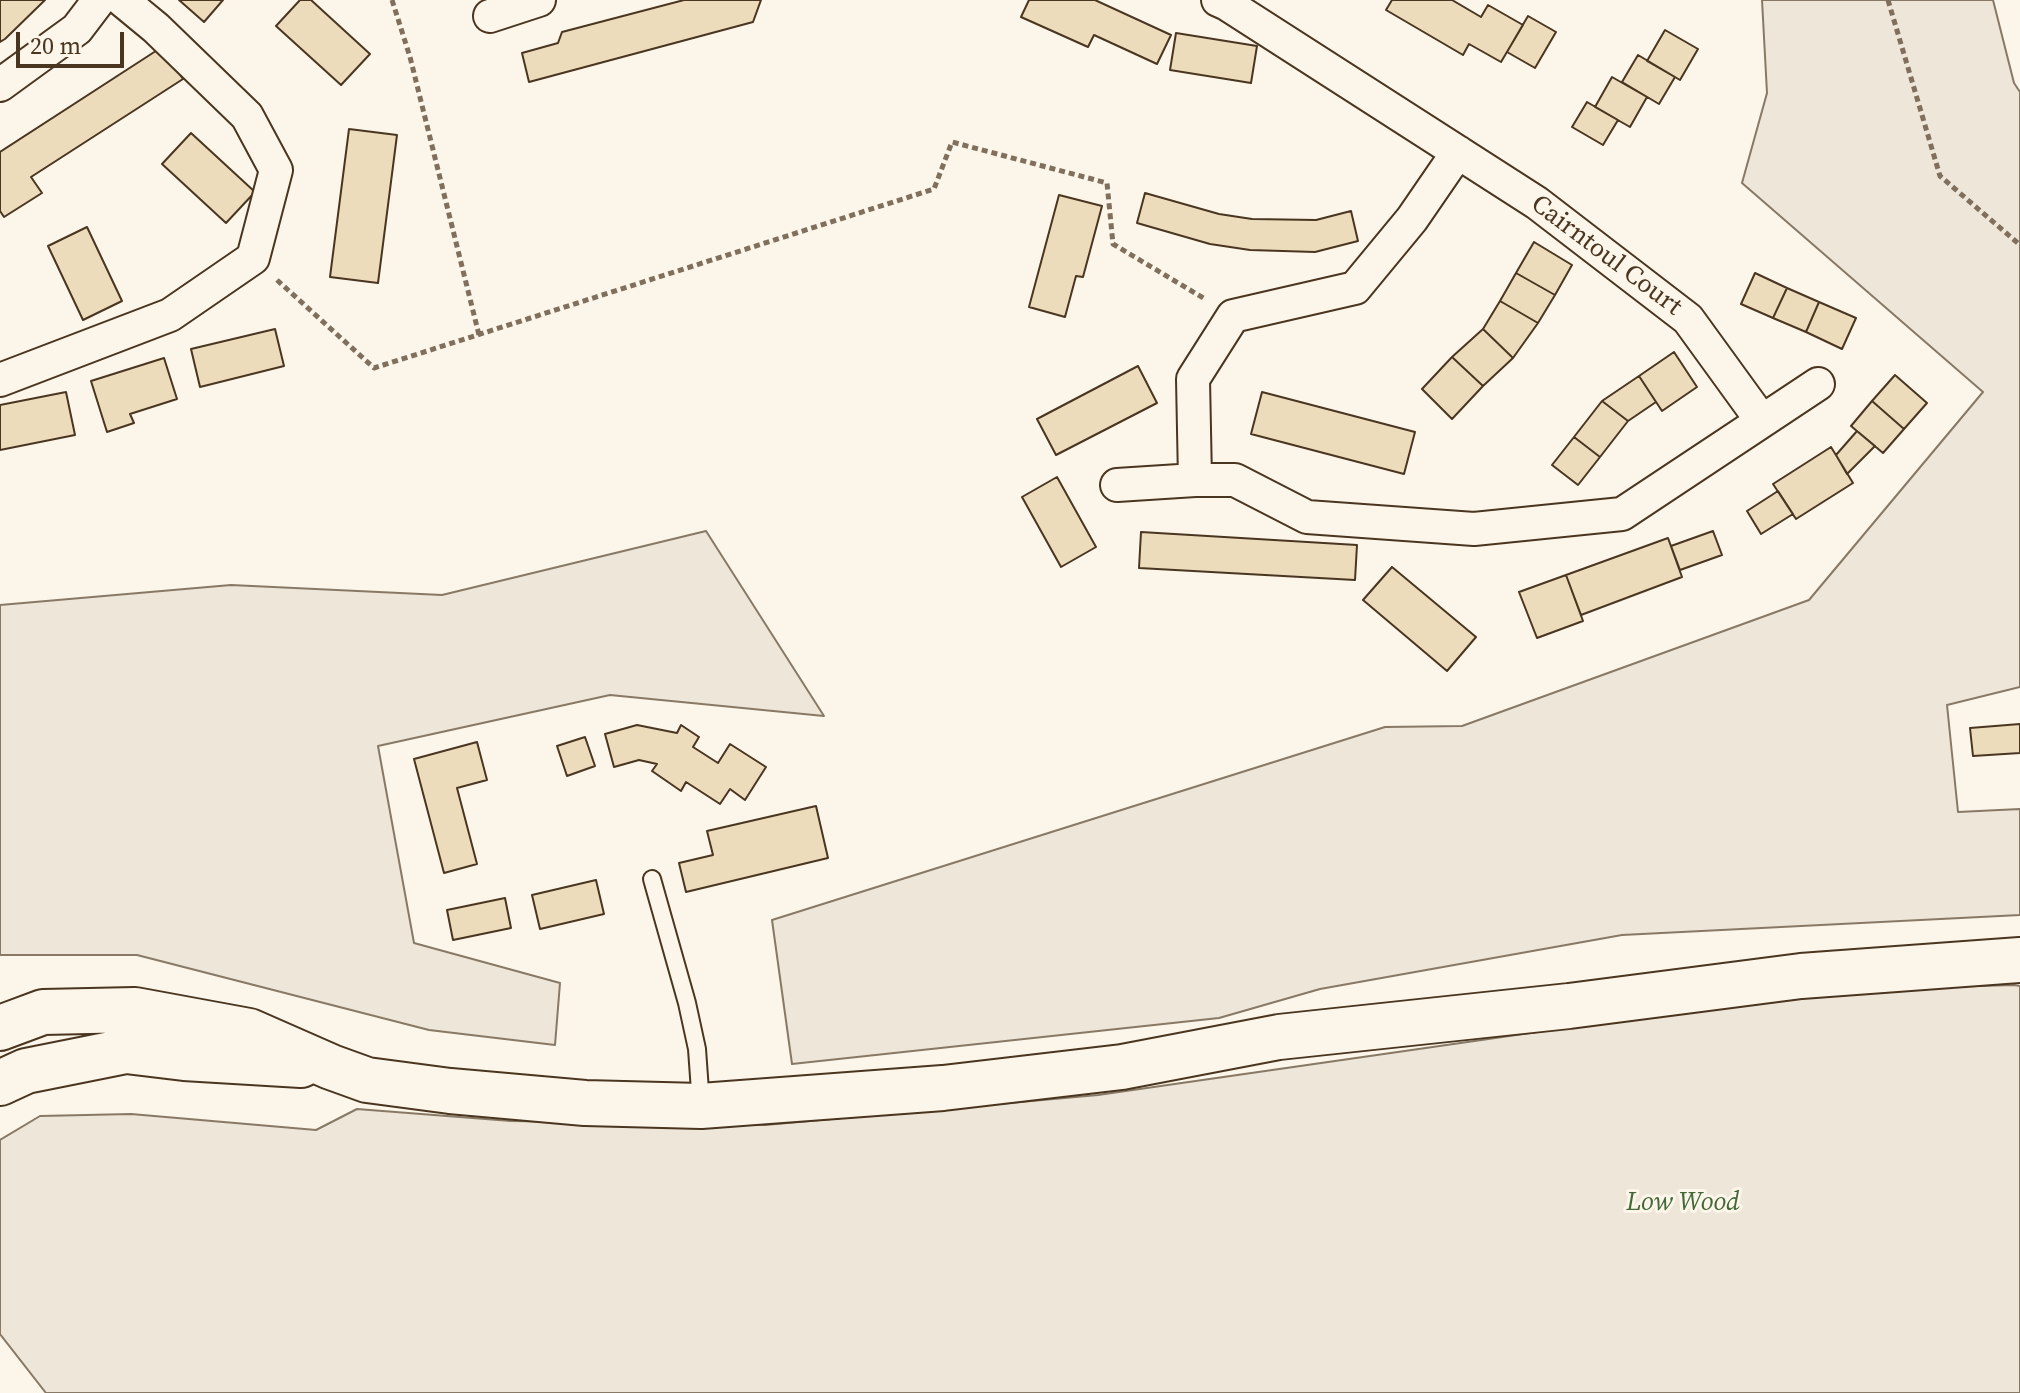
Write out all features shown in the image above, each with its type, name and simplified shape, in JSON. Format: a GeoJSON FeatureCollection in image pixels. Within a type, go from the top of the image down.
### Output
{"type":"FeatureCollection","features":[{"type":"Feature","properties":{"kind":"main road"},"geometry":{"type":"LineString","coordinates":[[0,1028],[43,1012],[135,1010],[249,1031],[367,1080],[585,1103],[701,1106],[943,1088],[1122,1067],[1279,1037],[1569,1006],[1801,976],[2020,960]]}},
{"type":"Feature","properties":{"kind":"main road"},"geometry":{"type":"LineString","coordinates":[[0,1083],[26,1071],[126,1051],[184,1058],[331,1067]]}},
{"type":"Feature","properties":{"kind":"street"},"geometry":{"type":"LineString","coordinates":[[0,85],[77,29],[99,0]]}},
{"type":"Feature","properties":{"kind":"street"},"geometry":{"type":"LineString","coordinates":[[0,380],[170,315],[253,258],[276,170],[247,116],[156,28],[122,0]]}},
{"type":"Feature","properties":{"kind":"street"},"geometry":{"type":"LineString","coordinates":[[490,16],[539,0]]}},
{"type":"Feature","properties":{"kind":"street","name":"Cairntoul Court"},"geometry":{"type":"LineString","coordinates":[[1218,0],[1537,203],[1688,319],[1762,421]]}},
{"type":"Feature","properties":{"kind":"street"},"geometry":{"type":"LineString","coordinates":[[1195,480],[1193,379],[1233,316],[1355,288],[1412,219],[1458,152]]}},
{"type":"Feature","properties":{"kind":"street"},"geometry":{"type":"LineString","coordinates":[[1117,485],[1235,480],[1307,517],[1474,529],[1622,514],[1818,384]]}},
{"type":"Feature","properties":{"kind":"lane"},"geometry":{"type":"LineString","coordinates":[[652,879],[697,1049],[701,1106]]}},
{"type":"Feature","properties":{"kind":"path"},"geometry":{"type":"LineString","coordinates":[[392,0],[410,57],[479,335]]}},
{"type":"Feature","properties":{"kind":"path"},"geometry":{"type":"LineString","coordinates":[[1888,0],[1940,176],[2020,245]]}},
{"type":"Feature","properties":{"kind":"path"},"geometry":{"type":"LineString","coordinates":[[253,258],[374,368],[934,189],[952,142],[1107,183],[1113,244],[1233,316]]}},
{"type":"Feature","properties":{"kind":"green space"},"geometry":{"type":"Polygon","coordinates":[[[1762,0],[1993,0],[2014,83],[2020,92],[2020,687],[1947,705],[1958,812],[2020,809],[2020,915],[1622,935],[1320,989],[1219,1018],[792,1064],[772,920],[1385,727],[1462,726],[1809,600],[1983,392],[1742,183],[1767,93],[1762,0]]]}},
{"type":"Feature","properties":{"kind":"green space"},"geometry":{"type":"Polygon","coordinates":[[[706,531],[824,716],[610,695],[378,746],[414,943],[560,983],[555,1045],[429,1030],[137,955],[0,955],[0,605],[231,585],[442,595],[706,531]]]}},
{"type":"Feature","properties":{"kind":"green space","name":"Low Wood"},"geometry":{"type":"Polygon","coordinates":[[[2020,986],[2020,1393],[46,1393],[0,1334],[0,1140],[40,1116],[131,1114],[316,1130],[357,1109],[511,1121],[765,1125],[1098,1095],[1830,990],[2020,986]]]}},
{"type":"Feature","properties":{"kind":"building"},"geometry":{"type":"Polygon","coordinates":[[[0,0],[45,0],[0,42],[0,0]]]}},
{"type":"Feature","properties":{"kind":"building"},"geometry":{"type":"Polygon","coordinates":[[[179,0],[223,0],[204,22],[179,0]]]}},
{"type":"Feature","properties":{"kind":"building"},"geometry":{"type":"Polygon","coordinates":[[[300,0],[311,0],[370,54],[341,85],[276,26],[300,0]]]}},
{"type":"Feature","properties":{"kind":"building"},"geometry":{"type":"Polygon","coordinates":[[[684,0],[761,0],[753,22],[529,82],[522,53],[558,43],[562,32],[684,0]]]}},
{"type":"Feature","properties":{"kind":"building"},"geometry":{"type":"Polygon","coordinates":[[[1029,0],[1095,0],[1171,35],[1157,64],[1094,35],[1088,47],[1021,17],[1029,0]]]}},
{"type":"Feature","properties":{"kind":"building"},"geometry":{"type":"Polygon","coordinates":[[[1392,0],[1452,0],[1481,17],[1488,5],[1523,25],[1501,62],[1469,44],[1463,55],[1386,10],[1392,0]]]}},
{"type":"Feature","properties":{"kind":"building"},"geometry":{"type":"Polygon","coordinates":[[[1528,16],[1556,32],[1535,68],[1507,52],[1528,16]]]}},
{"type":"Feature","properties":{"kind":"building"},"geometry":{"type":"Polygon","coordinates":[[[1665,30],[1698,49],[1680,80],[1647,61],[1665,30]]]}},
{"type":"Feature","properties":{"kind":"building"},"geometry":{"type":"Polygon","coordinates":[[[1176,33],[1257,46],[1251,83],[1170,70],[1176,33]]]}},
{"type":"Feature","properties":{"kind":"building"},"geometry":{"type":"Polygon","coordinates":[[[162,47],[183,79],[31,177],[42,193],[4,217],[0,211],[0,152],[162,47]]]}},
{"type":"Feature","properties":{"kind":"building"},"geometry":{"type":"Polygon","coordinates":[[[1638,55],[1675,77],[1659,104],[1622,82],[1638,55]]]}},
{"type":"Feature","properties":{"kind":"building"},"geometry":{"type":"Polygon","coordinates":[[[1612,77],[1647,97],[1630,127],[1595,107],[1612,77]]]}},
{"type":"Feature","properties":{"kind":"building"},"geometry":{"type":"Polygon","coordinates":[[[1587,102],[1618,120],[1603,145],[1572,127],[1587,102]]]}},
{"type":"Feature","properties":{"kind":"building"},"geometry":{"type":"Polygon","coordinates":[[[349,129],[397,135],[378,283],[330,277],[349,129]]]}},
{"type":"Feature","properties":{"kind":"building"},"geometry":{"type":"Polygon","coordinates":[[[191,133],[255,192],[226,223],[162,164],[191,133]]]}},
{"type":"Feature","properties":{"kind":"building"},"geometry":{"type":"Polygon","coordinates":[[[1145,193],[1219,214],[1252,219],[1316,220],[1351,211],[1358,241],[1315,252],[1250,250],[1210,244],[1137,223],[1145,193]]]}},
{"type":"Feature","properties":{"kind":"building"},"geometry":{"type":"Polygon","coordinates":[[[1059,195],[1102,206],[1083,277],[1076,276],[1065,317],[1029,307],[1059,195]]]}},
{"type":"Feature","properties":{"kind":"building"},"geometry":{"type":"Polygon","coordinates":[[[87,227],[122,301],[83,320],[48,246],[87,227]]]}},
{"type":"Feature","properties":{"kind":"building"},"geometry":{"type":"Polygon","coordinates":[[[1534,242],[1572,265],[1555,295],[1516,273],[1534,242]]]}},
{"type":"Feature","properties":{"kind":"building"},"geometry":{"type":"Polygon","coordinates":[[[1516,273],[1555,295],[1538,323],[1500,301],[1516,273]]]}},
{"type":"Feature","properties":{"kind":"building"},"geometry":{"type":"Polygon","coordinates":[[[1755,273],[1787,288],[1773,318],[1741,304],[1755,273]]]}},
{"type":"Feature","properties":{"kind":"building"},"geometry":{"type":"Polygon","coordinates":[[[1787,288],[1819,302],[1806,332],[1773,318],[1787,288]]]}},
{"type":"Feature","properties":{"kind":"building"},"geometry":{"type":"Polygon","coordinates":[[[1500,301],[1538,323],[1513,358],[1483,329],[1500,301]]]}},
{"type":"Feature","properties":{"kind":"building"},"geometry":{"type":"Polygon","coordinates":[[[1819,302],[1856,318],[1842,349],[1806,332],[1819,302]]]}},
{"type":"Feature","properties":{"kind":"building"},"geometry":{"type":"Polygon","coordinates":[[[275,329],[284,366],[200,387],[191,349],[275,329]]]}},
{"type":"Feature","properties":{"kind":"building"},"geometry":{"type":"Polygon","coordinates":[[[1483,329],[1513,358],[1483,386],[1452,357],[1483,329]]]}},
{"type":"Feature","properties":{"kind":"building"},"geometry":{"type":"Polygon","coordinates":[[[1674,352],[1697,387],[1662,411],[1639,376],[1674,352]]]}},
{"type":"Feature","properties":{"kind":"building"},"geometry":{"type":"Polygon","coordinates":[[[1452,357],[1483,386],[1452,419],[1422,389],[1452,357]]]}},
{"type":"Feature","properties":{"kind":"building"},"geometry":{"type":"Polygon","coordinates":[[[164,358],[177,399],[130,414],[134,423],[107,432],[91,381],[164,358]]]}},
{"type":"Feature","properties":{"kind":"building"},"geometry":{"type":"Polygon","coordinates":[[[1138,366],[1157,403],[1056,455],[1037,419],[1138,366]]]}},
{"type":"Feature","properties":{"kind":"building"},"geometry":{"type":"Polygon","coordinates":[[[1895,375],[1927,403],[1904,429],[1872,401],[1895,375]]]}},
{"type":"Feature","properties":{"kind":"building"},"geometry":{"type":"Polygon","coordinates":[[[1639,376],[1656,402],[1628,421],[1602,401],[1639,376]]]}},
{"type":"Feature","properties":{"kind":"building"},"geometry":{"type":"Polygon","coordinates":[[[66,392],[75,435],[0,450],[0,405],[66,392]]]}},
{"type":"Feature","properties":{"kind":"building"},"geometry":{"type":"Polygon","coordinates":[[[1262,392],[1415,432],[1404,474],[1251,434],[1262,392]]]}},
{"type":"Feature","properties":{"kind":"building"},"geometry":{"type":"Polygon","coordinates":[[[1602,401],[1628,421],[1600,457],[1574,437],[1602,401]]]}},
{"type":"Feature","properties":{"kind":"building"},"geometry":{"type":"Polygon","coordinates":[[[1872,401],[1904,429],[1883,453],[1851,426],[1872,401]]]}},
{"type":"Feature","properties":{"kind":"building"},"geometry":{"type":"Polygon","coordinates":[[[1857,431],[1875,446],[1847,474],[1836,455],[1857,431]]]}},
{"type":"Feature","properties":{"kind":"building"},"geometry":{"type":"Polygon","coordinates":[[[1574,437],[1600,457],[1578,485],[1552,465],[1574,437]]]}},
{"type":"Feature","properties":{"kind":"building"},"geometry":{"type":"Polygon","coordinates":[[[1831,447],[1853,483],[1796,519],[1773,484],[1831,447]]]}},
{"type":"Feature","properties":{"kind":"building"},"geometry":{"type":"Polygon","coordinates":[[[1057,477],[1096,547],[1061,567],[1022,497],[1057,477]]]}},
{"type":"Feature","properties":{"kind":"building"},"geometry":{"type":"Polygon","coordinates":[[[1778,491],[1793,514],[1761,534],[1747,511],[1778,491]]]}},
{"type":"Feature","properties":{"kind":"building"},"geometry":{"type":"Polygon","coordinates":[[[1713,531],[1722,555],[1680,570],[1671,546],[1713,531]]]}},
{"type":"Feature","properties":{"kind":"building"},"geometry":{"type":"Polygon","coordinates":[[[1141,532],[1357,545],[1355,580],[1139,568],[1141,532]]]}},
{"type":"Feature","properties":{"kind":"building"},"geometry":{"type":"Polygon","coordinates":[[[1668,538],[1682,577],[1581,615],[1566,575],[1668,538]]]}},
{"type":"Feature","properties":{"kind":"building"},"geometry":{"type":"Polygon","coordinates":[[[1392,567],[1476,637],[1447,671],[1363,600],[1392,567]]]}},
{"type":"Feature","properties":{"kind":"building"},"geometry":{"type":"Polygon","coordinates":[[[1566,575],[1583,621],[1537,638],[1519,592],[1566,575]]]}},
{"type":"Feature","properties":{"kind":"building"},"geometry":{"type":"Polygon","coordinates":[[[2020,724],[2020,753],[1973,756],[1970,728],[2020,724]]]}},
{"type":"Feature","properties":{"kind":"building"},"geometry":{"type":"Polygon","coordinates":[[[637,725],[677,733],[681,725],[699,737],[693,747],[718,763],[730,744],[766,767],[745,800],[730,789],[720,804],[686,782],[681,791],[652,771],[657,764],[639,760],[614,767],[605,734],[637,725]]]}},
{"type":"Feature","properties":{"kind":"building"},"geometry":{"type":"Polygon","coordinates":[[[585,737],[595,766],[567,776],[557,746],[585,737]]]}},
{"type":"Feature","properties":{"kind":"building"},"geometry":{"type":"Polygon","coordinates":[[[477,742],[487,780],[457,788],[477,864],[444,873],[414,759],[477,742]]]}},
{"type":"Feature","properties":{"kind":"building"},"geometry":{"type":"Polygon","coordinates":[[[816,806],[828,858],[686,892],[679,863],[713,855],[707,831],[816,806]]]}},
{"type":"Feature","properties":{"kind":"building"},"geometry":{"type":"Polygon","coordinates":[[[596,880],[604,914],[540,929],[532,895],[596,880]]]}},
{"type":"Feature","properties":{"kind":"building"},"geometry":{"type":"Polygon","coordinates":[[[505,898],[511,928],[453,940],[447,910],[505,898]]]}}]}
